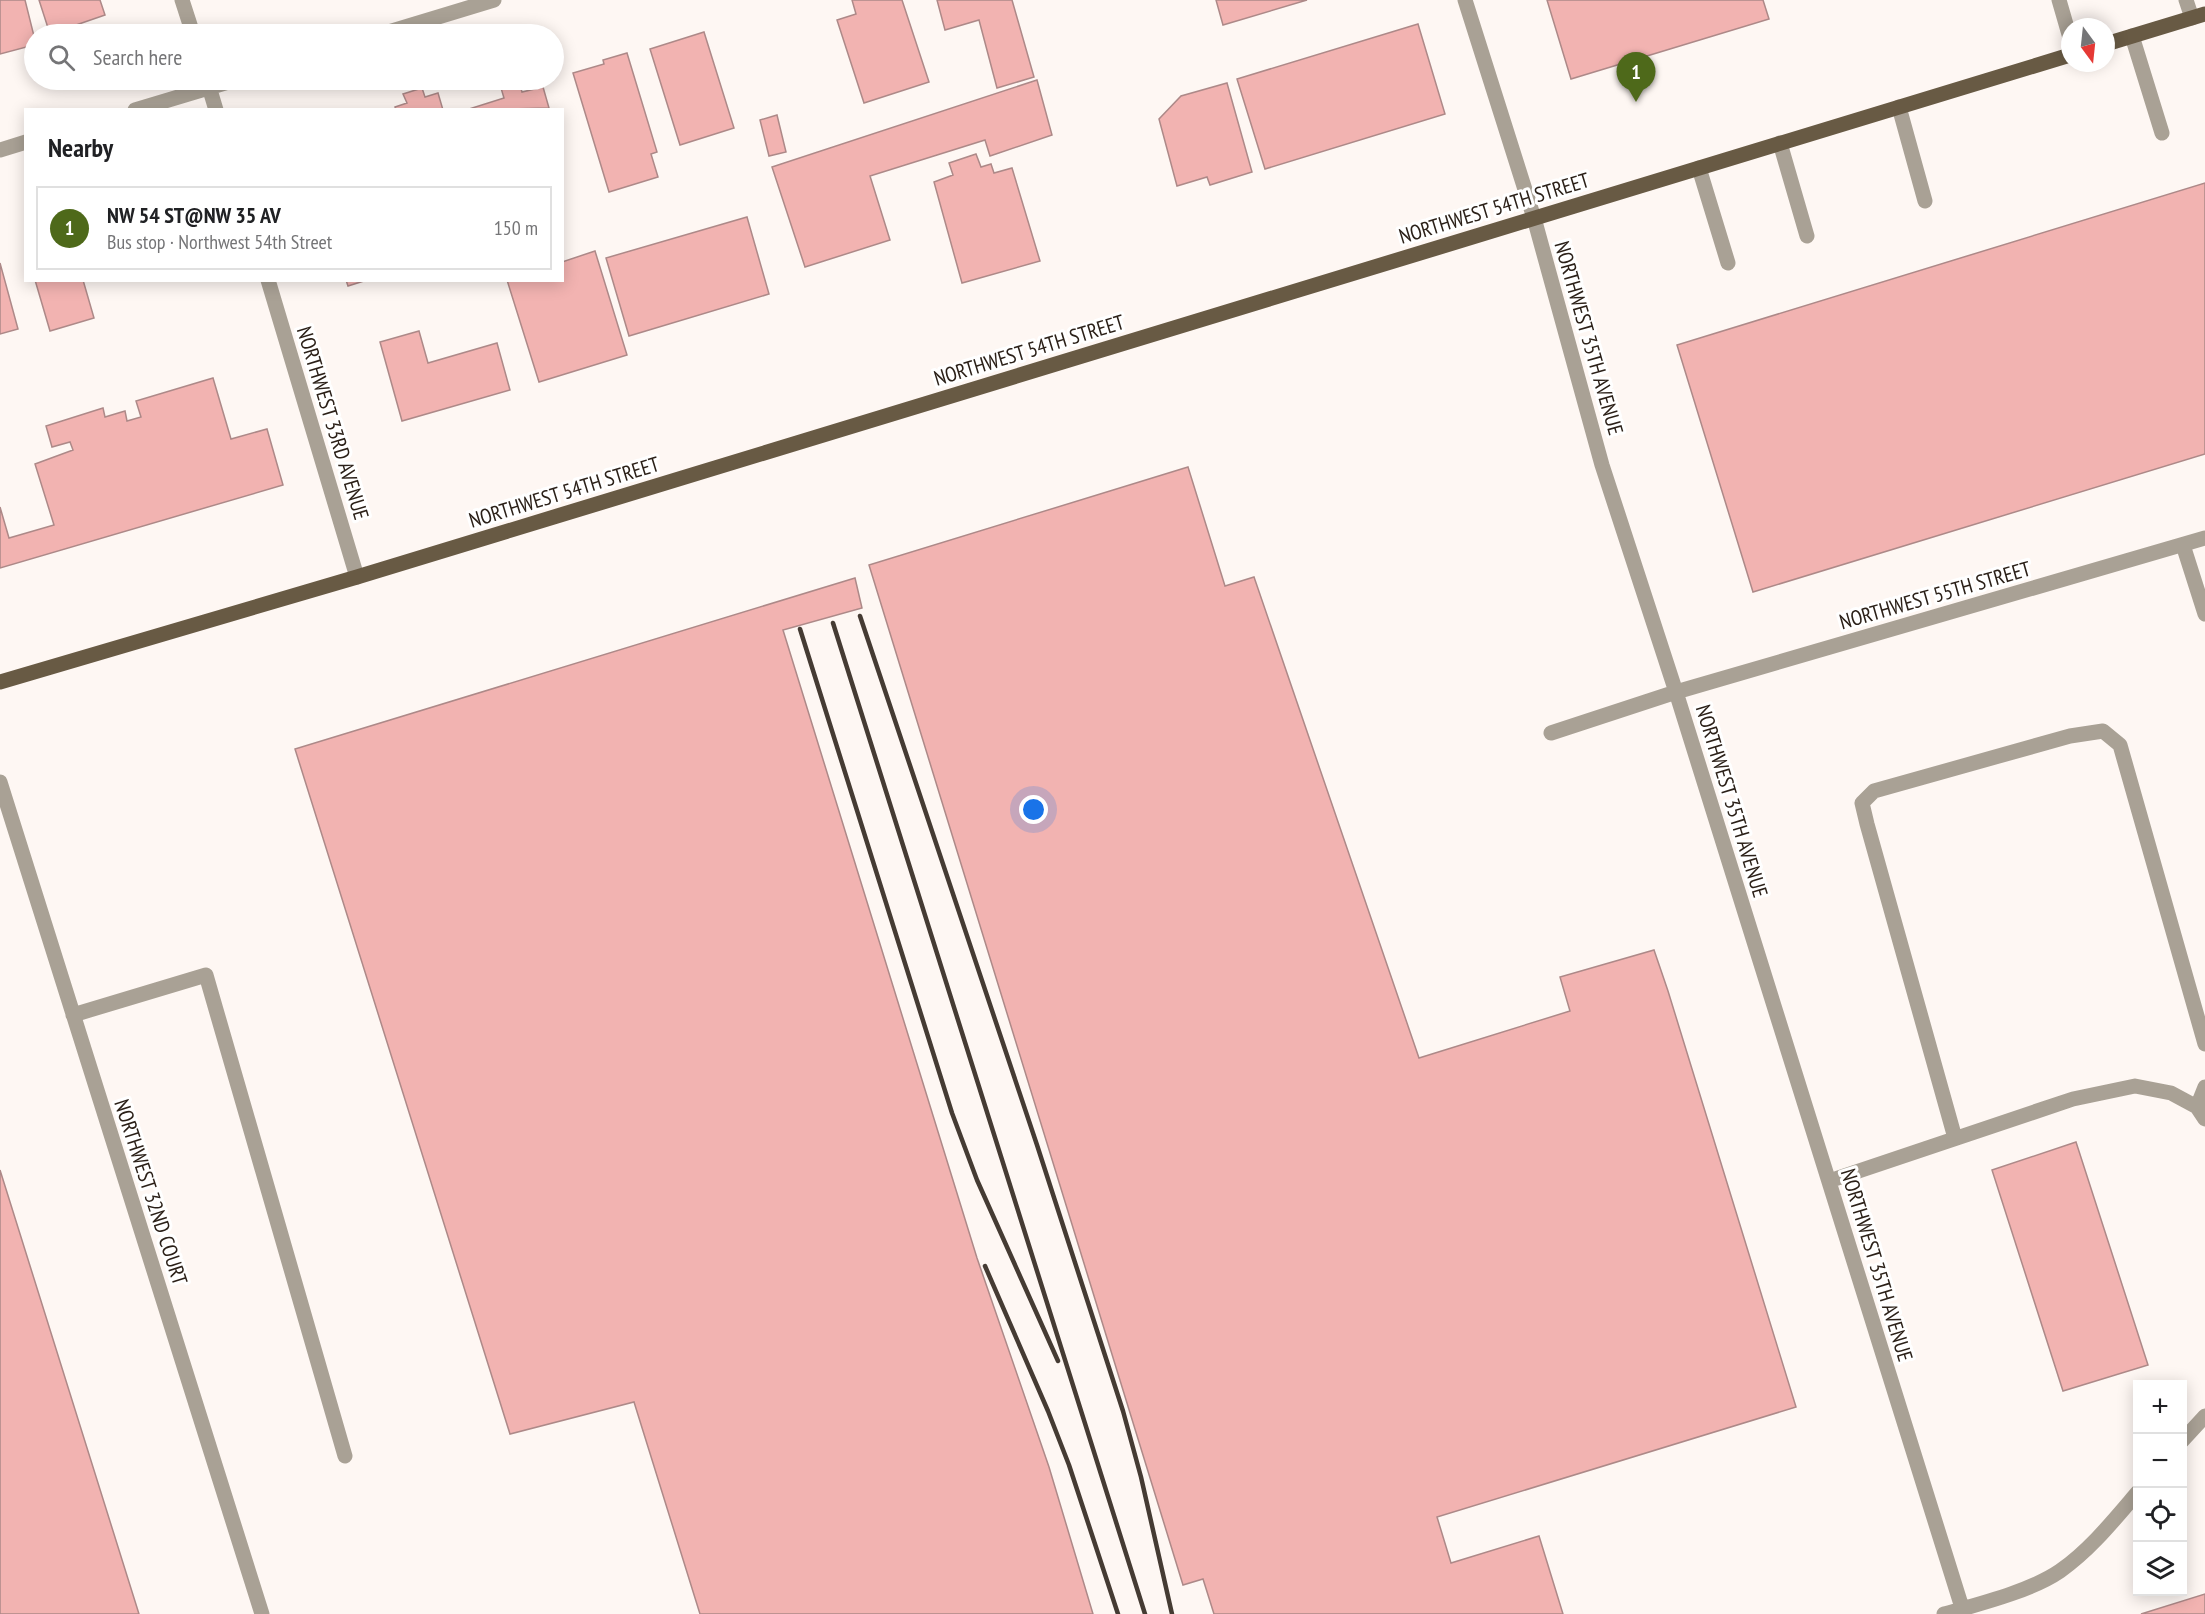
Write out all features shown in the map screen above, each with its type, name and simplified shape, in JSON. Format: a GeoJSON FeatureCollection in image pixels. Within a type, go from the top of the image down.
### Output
{"type":"FeatureCollection","features":[{"type":"Feature","properties":{"kind":"main road"},"geometry":{"type":"LineString","coordinates":[[2115,41],[2199,16]]}},
{"type":"Feature","properties":{"kind":"main road","name":"NORTHWEST 54TH STREET"},"geometry":{"type":"LineString","coordinates":[[0,682],[357,577],[2061,58]]}},
{"type":"Feature","properties":{"kind":"street"},"geometry":{"type":"LineString","coordinates":[[182,0],[190,24]]}},
{"type":"Feature","properties":{"kind":"street"},"geometry":{"type":"LineString","coordinates":[[415,24],[494,0]]}},
{"type":"Feature","properties":{"kind":"street","name":"NORTHWEST 35TH AVENUE"},"geometry":{"type":"LineString","coordinates":[[1465,0],[1534,218],[1602,465],[1676,692],[1963,1611]]}},
{"type":"Feature","properties":{"kind":"street"},"geometry":{"type":"LineString","coordinates":[[2059,0],[2064,18]]}},
{"type":"Feature","properties":{"kind":"street"},"geometry":{"type":"LineString","coordinates":[[2186,0],[2199,16]]}},
{"type":"Feature","properties":{"kind":"street"},"geometry":{"type":"LineString","coordinates":[[2132,36],[2162,133]]}},
{"type":"Feature","properties":{"kind":"street"},"geometry":{"type":"LineString","coordinates":[[140,108],[189,90]]}},
{"type":"Feature","properties":{"kind":"street"},"geometry":{"type":"LineString","coordinates":[[210,90],[215,108]]}},
{"type":"Feature","properties":{"kind":"street"},"geometry":{"type":"LineString","coordinates":[[1899,107],[1925,201]]}},
{"type":"Feature","properties":{"kind":"street"},"geometry":{"type":"LineString","coordinates":[[0,150],[24,143]]}},
{"type":"Feature","properties":{"kind":"street"},"geometry":{"type":"LineString","coordinates":[[1780,143],[1807,236]]}},
{"type":"Feature","properties":{"kind":"street"},"geometry":{"type":"LineString","coordinates":[[1699,168],[1728,263]]}},
{"type":"Feature","properties":{"kind":"street","name":"NORTHWEST 33RD AVENUE"},"geometry":{"type":"LineString","coordinates":[[269,282],[357,577]]}},
{"type":"Feature","properties":{"kind":"street","name":"NORTHWEST 55TH STREET"},"geometry":{"type":"LineString","coordinates":[[1551,733],[1676,692],[2205,538]]}},
{"type":"Feature","properties":{"kind":"street"},"geometry":{"type":"LineString","coordinates":[[2182,545],[2205,614]]}},
{"type":"Feature","properties":{"kind":"street"},"geometry":{"type":"LineString","coordinates":[[1955,1138],[1867,824],[1863,803],[1874,791],[2070,736],[2103,731],[2120,745],[2205,1044]]}},
{"type":"Feature","properties":{"kind":"street","name":"NORTHWEST 32ND COURT"},"geometry":{"type":"LineString","coordinates":[[0,782],[262,1614]]}},
{"type":"Feature","properties":{"kind":"street"},"geometry":{"type":"LineString","coordinates":[[73,1015],[206,975],[345,1456]]}},
{"type":"Feature","properties":{"kind":"street"},"geometry":{"type":"LineString","coordinates":[[1829,1181],[2073,1099],[2135,1086],[2171,1093],[2201,1113],[2205,1087]]}},
{"type":"Feature","properties":{"kind":"street"},"geometry":{"type":"LineString","coordinates":[[2187,1436],[2205,1416]]}},
{"type":"Feature","properties":{"kind":"street"},"geometry":{"type":"LineString","coordinates":[[1944,1614],[1963,1611],[2018,1591],[2060,1571],[2102,1534],[2133,1498]]}},
{"type":"Feature","properties":{"kind":"building"},"geometry":{"type":"Polygon","coordinates":[[[0,0],[25,0],[31,24],[24,24],[24,48],[0,54],[0,0]]]}},
{"type":"Feature","properties":{"kind":"building"},"geometry":{"type":"Polygon","coordinates":[[[39,0],[100,0],[105,15],[79,24],[47,24],[39,0]]]}},
{"type":"Feature","properties":{"kind":"building"},"geometry":{"type":"Polygon","coordinates":[[[852,0],[902,0],[929,82],[864,103],[837,20],[856,14],[852,0]]]}},
{"type":"Feature","properties":{"kind":"building"},"geometry":{"type":"Polygon","coordinates":[[[937,0],[1012,0],[1034,77],[997,88],[979,20],[945,30],[937,0]]]}},
{"type":"Feature","properties":{"kind":"building"},"geometry":{"type":"Polygon","coordinates":[[[1216,0],[1307,0],[1223,25],[1216,0]]]}},
{"type":"Feature","properties":{"kind":"building"},"geometry":{"type":"Polygon","coordinates":[[[1547,0],[1763,0],[1769,19],[1571,79],[1547,0]]]}},
{"type":"Feature","properties":{"kind":"building"},"geometry":{"type":"Polygon","coordinates":[[[1418,24],[1445,114],[1265,169],[1237,79],[1418,24]]]}},
{"type":"Feature","properties":{"kind":"building"},"geometry":{"type":"Polygon","coordinates":[[[704,32],[734,128],[680,145],[650,49],[704,32]]]}},
{"type":"Feature","properties":{"kind":"building"},"geometry":{"type":"Polygon","coordinates":[[[627,53],[657,152],[651,154],[658,177],[609,192],[573,73],[604,64],[603,60],[627,53]]]}},
{"type":"Feature","properties":{"kind":"building"},"geometry":{"type":"Polygon","coordinates":[[[1037,80],[1052,135],[990,156],[985,140],[870,176],[890,240],[805,267],[772,167],[1037,80]]]}},
{"type":"Feature","properties":{"kind":"building"},"geometry":{"type":"Polygon","coordinates":[[[1227,83],[1252,172],[1210,185],[1207,177],[1177,186],[1159,119],[1181,96],[1227,83]]]}},
{"type":"Feature","properties":{"kind":"building"},"geometry":{"type":"Polygon","coordinates":[[[416,90],[423,90],[425,97],[438,93],[442,108],[395,108],[407,103],[403,94],[416,90]]]}},
{"type":"Feature","properties":{"kind":"building"},"geometry":{"type":"Polygon","coordinates":[[[502,90],[521,90],[522,92],[544,90],[549,108],[472,108],[504,98],[502,90]]]}},
{"type":"Feature","properties":{"kind":"building"},"geometry":{"type":"Polygon","coordinates":[[[777,115],[786,152],[769,156],[760,120],[777,115]]]}},
{"type":"Feature","properties":{"kind":"building"},"geometry":{"type":"Polygon","coordinates":[[[976,154],[981,167],[991,164],[994,173],[1012,168],[1040,261],[962,283],[934,182],[953,175],[949,163],[976,154]]]}},
{"type":"Feature","properties":{"kind":"building"},"geometry":{"type":"Polygon","coordinates":[[[2205,183],[2205,454],[1753,592],[1677,345],[2205,183]]]}},
{"type":"Feature","properties":{"kind":"building"},"geometry":{"type":"Polygon","coordinates":[[[747,217],[769,294],[629,336],[606,258],[747,217]]]}},
{"type":"Feature","properties":{"kind":"building"},"geometry":{"type":"Polygon","coordinates":[[[595,251],[627,355],[539,382],[508,282],[564,282],[564,261],[595,251]]]}},
{"type":"Feature","properties":{"kind":"building"},"geometry":{"type":"Polygon","coordinates":[[[0,263],[18,329],[0,334],[0,263]]]}},
{"type":"Feature","properties":{"kind":"building"},"geometry":{"type":"Polygon","coordinates":[[[36,282],[84,282],[94,318],[50,331],[36,282]]]}},
{"type":"Feature","properties":{"kind":"building"},"geometry":{"type":"Polygon","coordinates":[[[347,282],[361,282],[348,286],[347,282]]]}},
{"type":"Feature","properties":{"kind":"building"},"geometry":{"type":"Polygon","coordinates":[[[419,331],[428,363],[497,343],[510,390],[402,421],[380,342],[419,331]]]}},
{"type":"Feature","properties":{"kind":"building"},"geometry":{"type":"Polygon","coordinates":[[[213,378],[231,439],[267,429],[283,485],[0,568],[0,507],[9,538],[54,525],[35,464],[73,450],[70,442],[52,447],[46,426],[103,408],[105,417],[125,411],[127,421],[141,417],[136,401],[213,378]]]}},
{"type":"Feature","properties":{"kind":"building"},"geometry":{"type":"Polygon","coordinates":[[[1188,467],[1225,586],[1254,577],[1419,1058],[1570,1011],[1560,977],[1654,950],[1668,991],[1796,1407],[1437,1517],[1451,1563],[1539,1536],[1563,1614],[1214,1614],[1203,1579],[1183,1585],[869,565],[1188,467]]]}},
{"type":"Feature","properties":{"kind":"building"},"geometry":{"type":"Polygon","coordinates":[[[855,578],[862,608],[783,630],[977,1258],[1049,1467],[1093,1614],[700,1614],[634,1402],[510,1434],[295,749],[855,578]]]}},
{"type":"Feature","properties":{"kind":"building"},"geometry":{"type":"Polygon","coordinates":[[[2076,1142],[2148,1365],[2063,1391],[1992,1170],[2076,1142]]]}},
{"type":"Feature","properties":{"kind":"building"},"geometry":{"type":"Polygon","coordinates":[[[0,1170],[139,1614],[0,1614],[0,1170]]]}},
{"type":"Feature","properties":{"kind":"building"},"geometry":{"type":"Polygon","coordinates":[[[2205,1594],[2205,1614],[2141,1614],[2205,1594]]]}},
{"type":"Feature","properties":{"kind":"railway"},"geometry":{"type":"LineString","coordinates":[[860,616],[1037,1145],[1123,1411],[1141,1477],[1172,1614]]}},
{"type":"Feature","properties":{"kind":"railway"},"geometry":{"type":"LineString","coordinates":[[833,623],[1145,1614]]}},
{"type":"Feature","properties":{"kind":"railway"},"geometry":{"type":"LineString","coordinates":[[800,629],[952,1113],[977,1180],[1058,1361]]}},
{"type":"Feature","properties":{"kind":"railway"},"geometry":{"type":"LineString","coordinates":[[985,1266],[1069,1465],[1118,1614]]}},
{"type":"Feature","properties":{"kind":"place","name":"NW 54 ST@NW 35 AV"},"geometry":{"type":"Point","coordinates":[1636,102]}}]}
